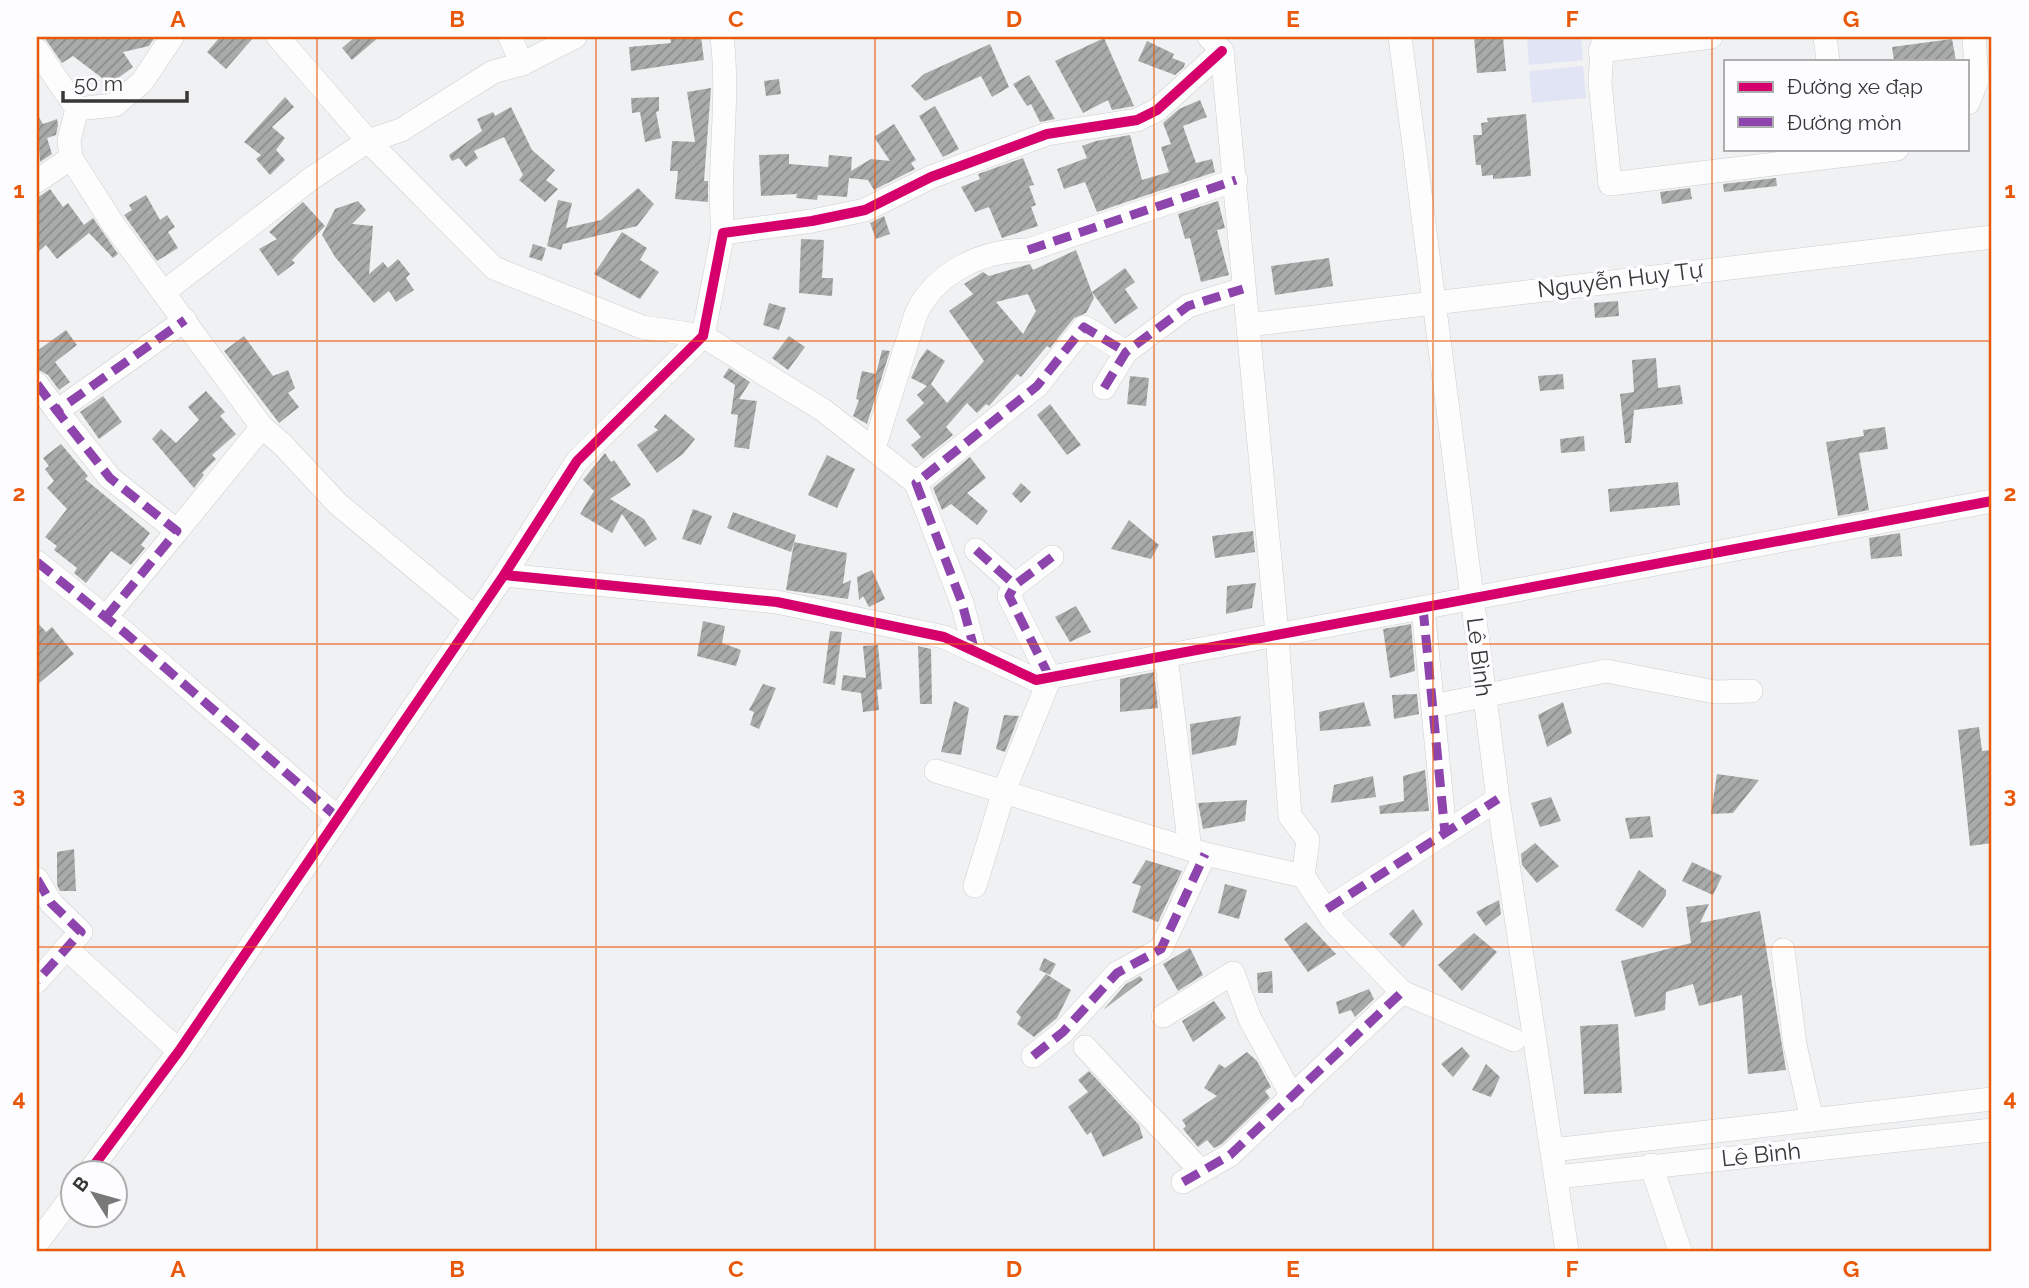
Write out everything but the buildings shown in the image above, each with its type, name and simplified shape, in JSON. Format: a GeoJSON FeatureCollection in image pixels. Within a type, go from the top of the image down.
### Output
{"type":"FeatureCollection","features":[{"type":"Feature","properties":{"kind":"street"},"geometry":{"type":"LineString","coordinates":[[77,109],[115,105],[142,82],[172,37]]}},
{"type":"Feature","properties":{"kind":"street"},"geometry":{"type":"LineString","coordinates":[[278,37],[368,141],[494,268],[642,327],[703,336],[823,410],[916,483],[962,603],[975,652]]}},
{"type":"Feature","properties":{"kind":"street"},"geometry":{"type":"LineString","coordinates":[[510,37],[522,64]]}},
{"type":"Feature","properties":{"kind":"street"},"geometry":{"type":"LineString","coordinates":[[164,292],[312,178],[368,141],[401,130],[493,72],[522,64],[575,37]]}},
{"type":"Feature","properties":{"kind":"street"},"geometry":{"type":"LineString","coordinates":[[99,1158],[179,1051],[504,575],[577,461],[703,336],[723,233],[722,37]]}},
{"type":"Feature","properties":{"kind":"street","name":"Lê Bình"},"geometry":{"type":"LineString","coordinates":[[1400,37],[1497,799],[1557,1177],[1992,1130]]}},
{"type":"Feature","properties":{"kind":"street"},"geometry":{"type":"LineString","coordinates":[[1711,37],[1601,44],[1610,184],[1839,152],[1878,150]]}},
{"type":"Feature","properties":{"kind":"street"},"geometry":{"type":"LineString","coordinates":[[1825,37],[1828,60]]}},
{"type":"Feature","properties":{"kind":"street"},"geometry":{"type":"LineString","coordinates":[[1969,101],[1977,81],[1974,37]]}},
{"type":"Feature","properties":{"kind":"street"},"geometry":{"type":"LineString","coordinates":[[723,233],[812,221],[865,210],[931,177],[1047,134],[1137,120],[1157,110],[1216,44]]}},
{"type":"Feature","properties":{"kind":"street"},"geometry":{"type":"LineString","coordinates":[[1216,44],[1236,180],[1243,289],[1277,634],[1290,816],[1308,840],[1303,876]]}},
{"type":"Feature","properties":{"kind":"street"},"geometry":{"type":"LineString","coordinates":[[37,50],[77,109],[69,139],[71,158],[113,224],[262,426],[338,504],[474,617]]}},
{"type":"Feature","properties":{"kind":"street"},"geometry":{"type":"LineString","coordinates":[[37,181],[71,158]]}},
{"type":"Feature","properties":{"kind":"street"},"geometry":{"type":"LineString","coordinates":[[874,448],[916,314],[924,296],[943,278],[983,257],[1005,250],[1028,250],[1236,180]]}},
{"type":"Feature","properties":{"kind":"street","name":"Nguyễn Huy Tự"},"geometry":{"type":"LineString","coordinates":[[1248,325],[1433,300],[1992,237]]}},
{"type":"Feature","properties":{"kind":"street"},"geometry":{"type":"LineString","coordinates":[[1104,388],[1126,352],[1188,306],[1243,289]]}},
{"type":"Feature","properties":{"kind":"street"},"geometry":{"type":"LineString","coordinates":[[57,411],[185,320]]}},
{"type":"Feature","properties":{"kind":"street"},"geometry":{"type":"LineString","coordinates":[[916,483],[1037,386],[1084,327],[1126,352]]}},
{"type":"Feature","properties":{"kind":"street"},"geometry":{"type":"LineString","coordinates":[[37,384],[110,478],[177,531]]}},
{"type":"Feature","properties":{"kind":"street"},"geometry":{"type":"LineString","coordinates":[[106,617],[262,426]]}},
{"type":"Feature","properties":{"kind":"street"},"geometry":{"type":"LineString","coordinates":[[504,575],[777,602],[944,637],[1036,680],[1992,501]]}},
{"type":"Feature","properties":{"kind":"street"},"geometry":{"type":"LineString","coordinates":[[976,550],[1015,585]]}},
{"type":"Feature","properties":{"kind":"street"},"geometry":{"type":"LineString","coordinates":[[975,886],[1004,791],[1050,678],[1009,596],[1015,585],[1052,557]]}},
{"type":"Feature","properties":{"kind":"street"},"geometry":{"type":"LineString","coordinates":[[37,562],[106,617],[338,818]]}},
{"type":"Feature","properties":{"kind":"street"},"geometry":{"type":"LineString","coordinates":[[1423,608],[1445,833]]}},
{"type":"Feature","properties":{"kind":"street"},"geometry":{"type":"LineString","coordinates":[[1033,1056],[1063,1032],[1118,973],[1161,949],[1198,852],[1166,657]]}},
{"type":"Feature","properties":{"kind":"street"},"geometry":{"type":"LineString","coordinates":[[1433,706],[1606,671],[1715,692],[1751,691]]}},
{"type":"Feature","properties":{"kind":"street"},"geometry":{"type":"LineString","coordinates":[[936,771],[1198,852],[1303,876],[1326,909],[1377,971],[1402,992],[1514,1040]]}},
{"type":"Feature","properties":{"kind":"street"},"geometry":{"type":"LineString","coordinates":[[1326,909],[1497,799]]}},
{"type":"Feature","properties":{"kind":"street"},"geometry":{"type":"LineString","coordinates":[[37,879],[51,903],[81,932],[37,981]]}},
{"type":"Feature","properties":{"kind":"street"},"geometry":{"type":"LineString","coordinates":[[66,948],[179,1051]]}},
{"type":"Feature","properties":{"kind":"street"},"geometry":{"type":"LineString","coordinates":[[1783,950],[1795,1045],[1812,1120]]}},
{"type":"Feature","properties":{"kind":"street"},"geometry":{"type":"LineString","coordinates":[[1163,1016],[1233,973],[1250,1018],[1293,1098]]}},
{"type":"Feature","properties":{"kind":"street"},"geometry":{"type":"LineString","coordinates":[[1086,1047],[1192,1176],[1230,1155],[1402,992]]}},
{"type":"Feature","properties":{"kind":"street","name":"Lê Bình"},"geometry":{"type":"LineString","coordinates":[[1553,1150],[1992,1099]]}},
{"type":"Feature","properties":{"kind":"street"},"geometry":{"type":"LineString","coordinates":[[1651,1165],[1680,1251]]}},
{"type":"Feature","properties":{"kind":"street"},"geometry":{"type":"LineString","coordinates":[[1557,1177],[1567,1251]]}},
{"type":"Feature","properties":{"kind":"street"},"geometry":{"type":"LineString","coordinates":[[37,1243],[60,1213]]}},
{"type":"Feature","properties":{"kind":"shaded area"},"geometry":{"type":"Polygon","coordinates":[[[1527,37],[1581,37],[1583,60],[1529,65],[1527,37]]]}},
{"type":"Feature","properties":{"kind":"shaded area"},"geometry":{"type":"Polygon","coordinates":[[[1583,66],[1586,98],[1532,103],[1529,71],[1583,66]]]}},
{"type":"Feature","properties":{"kind":"marked path"},"geometry":{"type":"LineString","coordinates":[[1028,250],[1236,180]]}},
{"type":"Feature","properties":{"kind":"marked path"},"geometry":{"type":"LineString","coordinates":[[1104,388],[1126,352],[1188,306],[1243,289]]}},
{"type":"Feature","properties":{"kind":"marked path"},"geometry":{"type":"LineString","coordinates":[[106,617],[177,531],[110,478],[57,411],[185,320]]}},
{"type":"Feature","properties":{"kind":"marked path"},"geometry":{"type":"LineString","coordinates":[[975,652],[962,603],[916,483],[1037,386],[1084,327],[1126,352]]}},
{"type":"Feature","properties":{"kind":"marked path"},"geometry":{"type":"LineString","coordinates":[[37,384],[57,411]]}},
{"type":"Feature","properties":{"kind":"marked path"},"geometry":{"type":"LineString","coordinates":[[976,550],[1015,585]]}},
{"type":"Feature","properties":{"kind":"marked path"},"geometry":{"type":"LineString","coordinates":[[1050,678],[1009,596],[1015,585],[1052,557]]}},
{"type":"Feature","properties":{"kind":"marked path"},"geometry":{"type":"LineString","coordinates":[[37,562],[124,632],[338,818]]}},
{"type":"Feature","properties":{"kind":"marked path"},"geometry":{"type":"LineString","coordinates":[[1423,608],[1445,833]]}},
{"type":"Feature","properties":{"kind":"marked path"},"geometry":{"type":"LineString","coordinates":[[1327,909],[1498,799]]}},
{"type":"Feature","properties":{"kind":"marked path"},"geometry":{"type":"LineString","coordinates":[[1033,1056],[1063,1032],[1117,973],[1161,949],[1205,854]]}},
{"type":"Feature","properties":{"kind":"marked path"},"geometry":{"type":"LineString","coordinates":[[37,879],[51,903],[81,932],[37,981]]}},
{"type":"Feature","properties":{"kind":"marked path"},"geometry":{"type":"LineString","coordinates":[[1183,1182],[1230,1155],[1402,992]]}},
{"type":"Feature","properties":{"kind":"cycle path"},"geometry":{"type":"LineString","coordinates":[[99,1158],[179,1051],[504,575],[577,461],[703,336],[723,233],[812,221],[865,210],[931,177],[1047,134],[1137,120],[1157,110],[1222,51]]}},
{"type":"Feature","properties":{"kind":"cycle path"},"geometry":{"type":"LineString","coordinates":[[504,575],[777,602],[944,637],[1036,680],[1992,501]]}}]}
